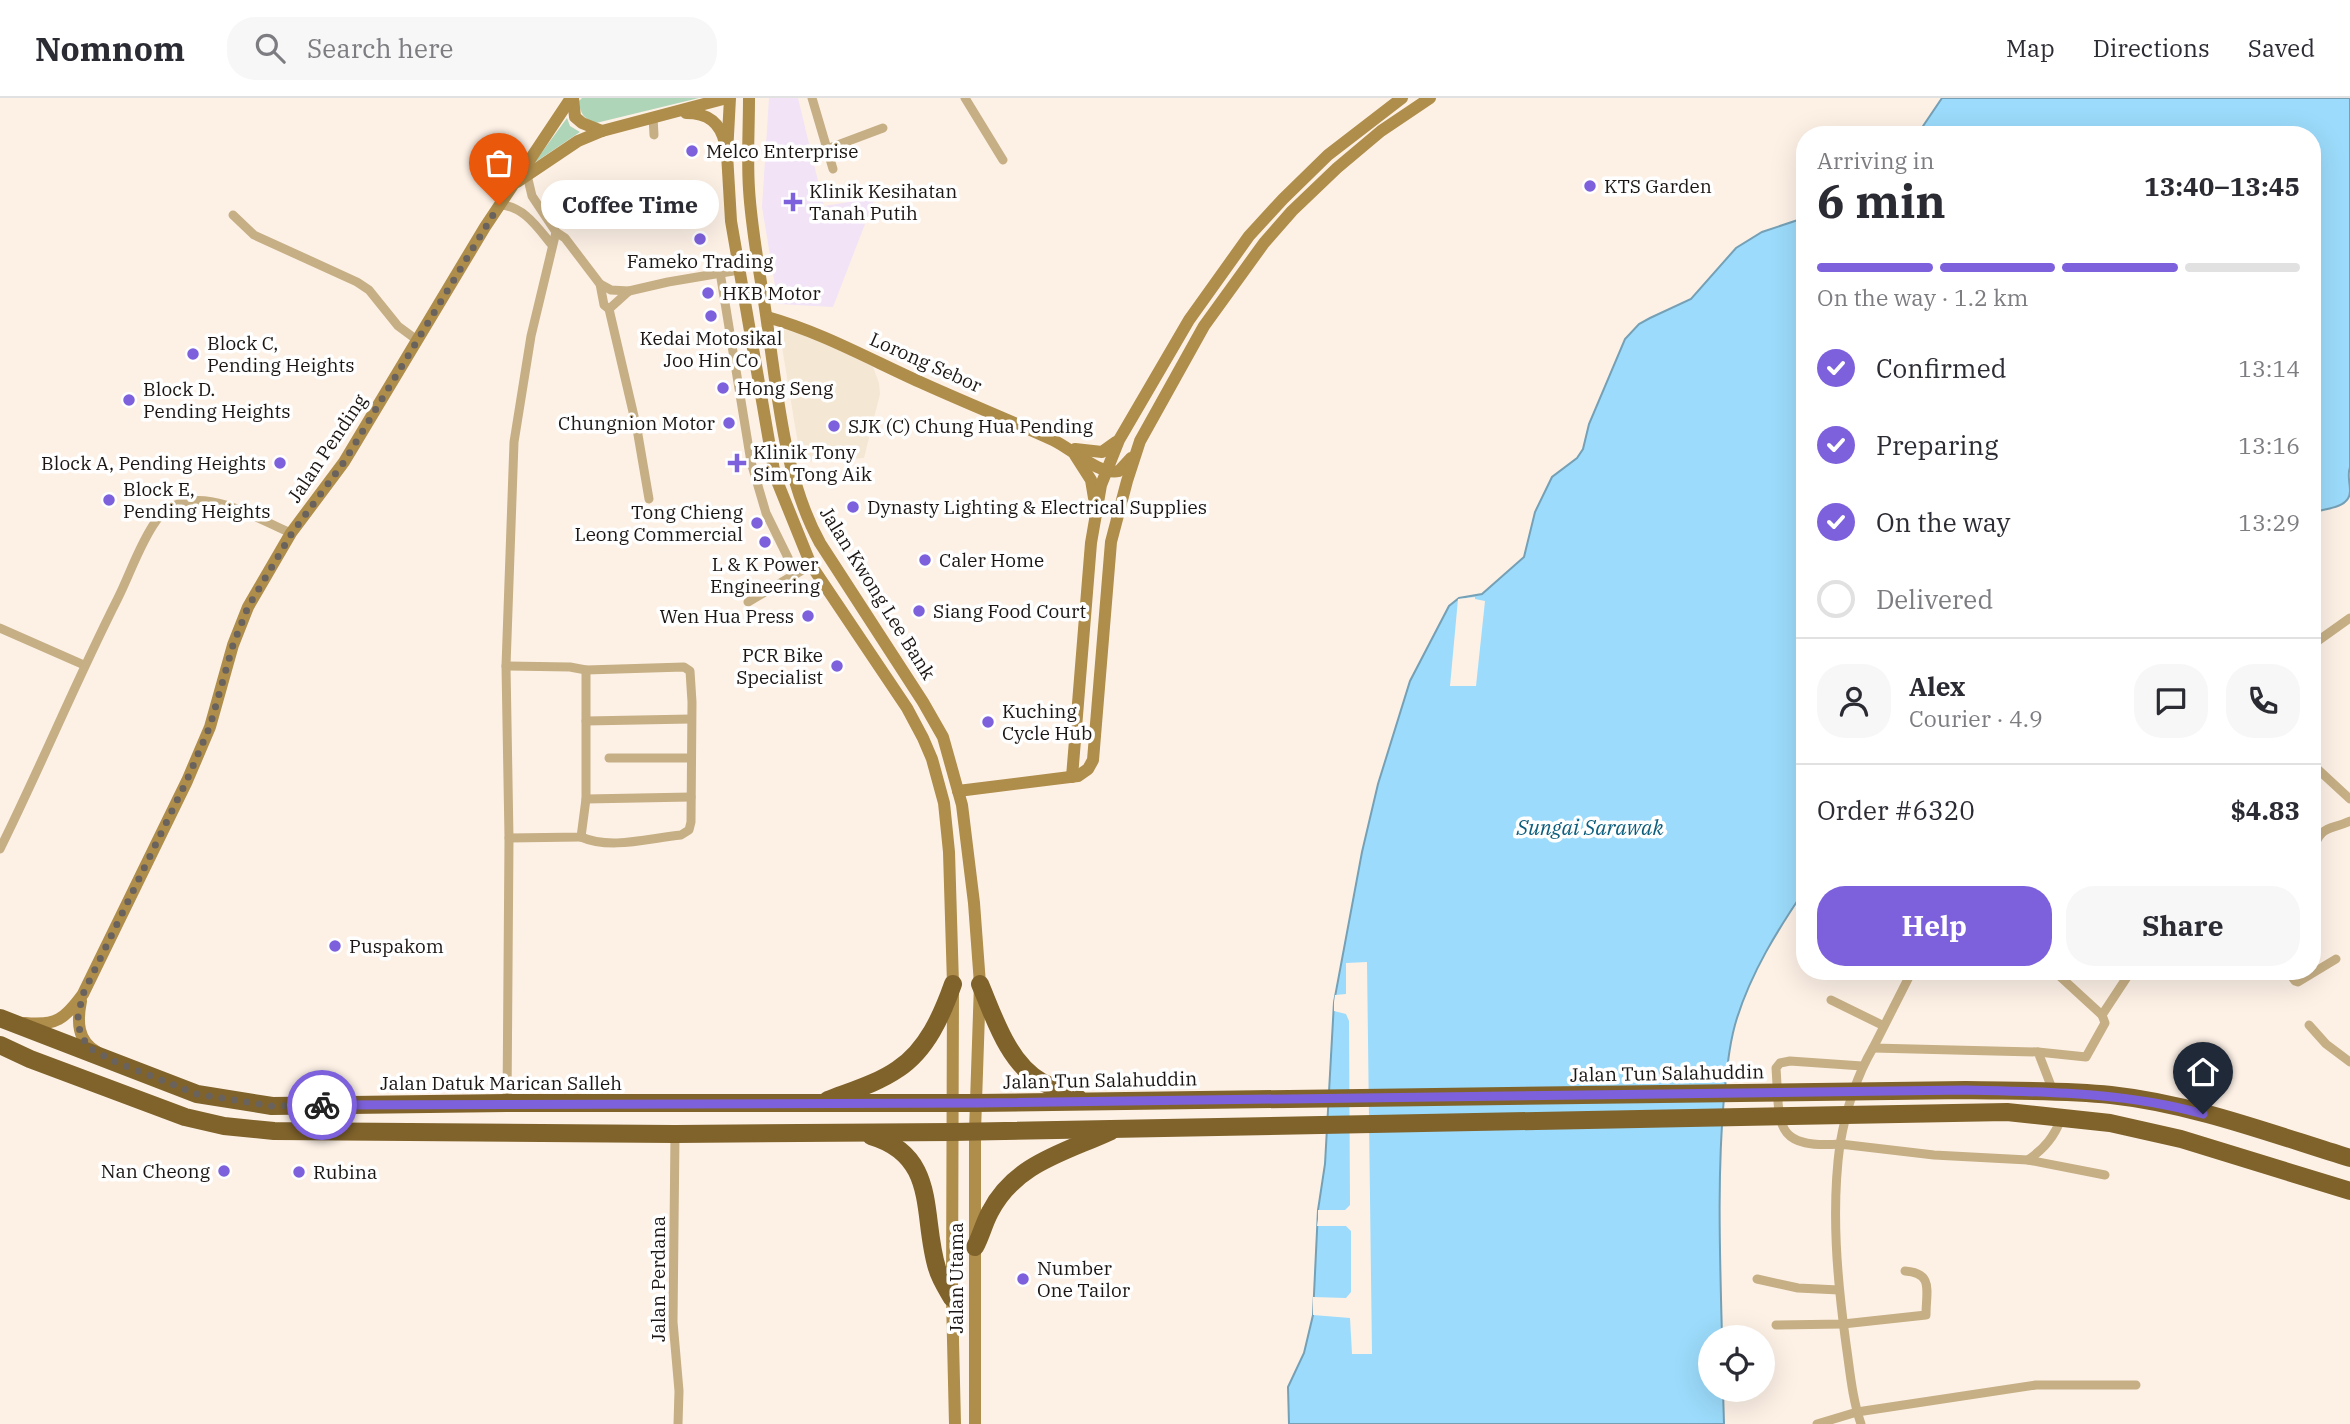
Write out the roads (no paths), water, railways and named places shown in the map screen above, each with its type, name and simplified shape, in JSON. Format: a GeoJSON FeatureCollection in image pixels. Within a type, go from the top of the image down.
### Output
{"type":"FeatureCollection","features":[{"type":"Feature","properties":{"kind":"highway"},"geometry":{"type":"LineString","coordinates":[[818,1104],[899,1069],[922,1045],[938,1019],[953,984]]}},
{"type":"Feature","properties":{"kind":"highway"},"geometry":{"type":"LineString","coordinates":[[980,984],[1007,1044],[1023,1066],[1040,1081],[1084,1100]]}},
{"type":"Feature","properties":{"kind":"highway","name":"Jalan Datuk Marican Salleh"},"geometry":{"type":"LineString","coordinates":[[6,1020],[197,1094],[272,1106],[976,1103]]}},
{"type":"Feature","properties":{"kind":"highway"},"geometry":{"type":"LineString","coordinates":[[0,1045],[30,1059],[185,1117],[249,1129],[285,1132],[951,1132],[1195,1125],[2007,1112],[2110,1123],[2181,1139],[2350,1191]]}},
{"type":"Feature","properties":{"kind":"highway"},"geometry":{"type":"LineString","coordinates":[[0,1061],[19,1062],[30,1059]]}},
{"type":"Feature","properties":{"kind":"highway","name":"Jalan Tun Salahuddin"},"geometry":{"type":"LineString","coordinates":[[976,1103],[2053,1091],[2113,1096],[2181,1108],[2350,1158]]}},
{"type":"Feature","properties":{"kind":"highway"},"geometry":{"type":"LineString","coordinates":[[975,1247],[990,1212],[1014,1179],[1042,1160],[1118,1128]]}},
{"type":"Feature","properties":{"kind":"highway"},"geometry":{"type":"LineString","coordinates":[[855,1132],[890,1143],[900,1150],[915,1168],[925,1191],[936,1268],[952,1298]]}},
{"type":"Feature","properties":{"kind":"street"},"geometry":{"type":"LineString","coordinates":[[572,98],[575,117],[582,123],[602,131]]}},
{"type":"Feature","properties":{"kind":"street"},"geometry":{"type":"LineString","coordinates":[[511,186],[572,98]]}},
{"type":"Feature","properties":{"kind":"street","name":"Jalan Pending"},"geometry":{"type":"LineString","coordinates":[[83,994],[210,726],[233,645],[248,607],[292,533],[344,462],[511,186],[578,141],[602,131],[728,98]]}},
{"type":"Feature","properties":{"kind":"street","name":"Jalan Kwong Lee Bank"},"geometry":{"type":"LineString","coordinates":[[728,98],[727,154],[731,221],[775,476],[811,565],[907,708],[932,759],[944,803],[949,852],[953,984],[953,1103]]}},
{"type":"Feature","properties":{"kind":"street","name":"Jalan Kwong Lee Bank"},"geometry":{"type":"LineString","coordinates":[[750,98],[749,186],[754,242],[792,473],[807,518],[820,543],[943,737],[958,790],[974,903],[980,984],[976,1103]]}},
{"type":"Feature","properties":{"kind":"street"},"geometry":{"type":"LineString","coordinates":[[812,98],[833,169]]}},
{"type":"Feature","properties":{"kind":"street"},"geometry":{"type":"LineString","coordinates":[[965,98],[1003,160]]}},
{"type":"Feature","properties":{"kind":"street"},"geometry":{"type":"LineString","coordinates":[[1072,777],[1096,510],[1105,472],[1119,440],[1189,320],[1249,236],[1328,155],[1402,98]]}},
{"type":"Feature","properties":{"kind":"street"},"geometry":{"type":"LineString","coordinates":[[958,790],[1072,777],[1088,769],[1093,760],[1111,542],[1137,450],[1204,326],[1264,243],[1292,211],[1337,168],[1381,131],[1430,98]]}},
{"type":"Feature","properties":{"kind":"street"},"geometry":{"type":"LineString","coordinates":[[671,113],[699,113],[713,119],[719,126],[727,154]]}},
{"type":"Feature","properties":{"kind":"street"},"geometry":{"type":"LineString","coordinates":[[653,117],[654,135]]}},
{"type":"Feature","properties":{"kind":"street"},"geometry":{"type":"LineString","coordinates":[[827,149],[883,128]]}},
{"type":"Feature","properties":{"kind":"street"},"geometry":{"type":"LineString","coordinates":[[527,175],[532,196],[556,232],[565,238],[600,284],[611,290],[629,291],[739,270]]}},
{"type":"Feature","properties":{"kind":"street"},"geometry":{"type":"LineString","coordinates":[[499,205],[510,205],[521,212],[552,245]]}},
{"type":"Feature","properties":{"kind":"street"},"geometry":{"type":"LineString","coordinates":[[233,215],[254,235],[369,290],[398,326],[417,340]]}},
{"type":"Feature","properties":{"kind":"street"},"geometry":{"type":"LineString","coordinates":[[507,1103],[509,838],[506,666],[514,434],[531,336],[556,232]]}},
{"type":"Feature","properties":{"kind":"street"},"geometry":{"type":"LineString","coordinates":[[720,272],[751,462],[766,513],[796,574]]}},
{"type":"Feature","properties":{"kind":"street"},"geometry":{"type":"LineString","coordinates":[[600,284],[604,305],[609,309],[632,405],[649,499]]}},
{"type":"Feature","properties":{"kind":"street"},"geometry":{"type":"LineString","coordinates":[[609,309],[629,291]]}},
{"type":"Feature","properties":{"kind":"street","name":"Lorong Sebor"},"geometry":{"type":"LineString","coordinates":[[766,317],[800,326],[828,338],[917,381],[1068,447]]}},
{"type":"Feature","properties":{"kind":"street"},"geometry":{"type":"LineString","coordinates":[[1068,447],[1102,452],[1119,440]]}},
{"type":"Feature","properties":{"kind":"street"},"geometry":{"type":"LineString","coordinates":[[1068,447],[1105,472],[1119,471],[1137,450]]}},
{"type":"Feature","properties":{"kind":"street"},"geometry":{"type":"LineString","coordinates":[[1068,447],[1091,480],[1096,510]]}},
{"type":"Feature","properties":{"kind":"street"},"geometry":{"type":"LineString","coordinates":[[0,849],[31,787],[84,665],[148,534],[163,512],[179,503],[215,501],[292,533]]}},
{"type":"Feature","properties":{"kind":"street"},"geometry":{"type":"LineString","coordinates":[[748,602],[811,565]]}},
{"type":"Feature","properties":{"kind":"street"},"geometry":{"type":"LineString","coordinates":[[2321,639],[2350,618]]}},
{"type":"Feature","properties":{"kind":"street"},"geometry":{"type":"LineString","coordinates":[[0,628],[84,665]]}},
{"type":"Feature","properties":{"kind":"street"},"geometry":{"type":"LineString","coordinates":[[506,666],[570,667],[586,670],[688,669],[692,702],[689,830],[681,835],[617,842],[594,843],[581,837],[509,838]]}},
{"type":"Feature","properties":{"kind":"street"},"geometry":{"type":"LineString","coordinates":[[581,837],[586,799],[586,670]]}},
{"type":"Feature","properties":{"kind":"street"},"geometry":{"type":"LineString","coordinates":[[586,721],[691,719]]}},
{"type":"Feature","properties":{"kind":"street"},"geometry":{"type":"LineString","coordinates":[[610,758],[691,758]]}},
{"type":"Feature","properties":{"kind":"street"},"geometry":{"type":"LineString","coordinates":[[2321,772],[2350,799]]}},
{"type":"Feature","properties":{"kind":"street"},"geometry":{"type":"LineString","coordinates":[[586,799],[691,797]]}},
{"type":"Feature","properties":{"kind":"street"},"geometry":{"type":"LineString","coordinates":[[2321,835],[2331,825],[2350,821]]}},
{"type":"Feature","properties":{"kind":"street"},"geometry":{"type":"LineString","coordinates":[[2321,968],[2336,959]]}},
{"type":"Feature","properties":{"kind":"street"},"geometry":{"type":"LineString","coordinates":[[1861,1424],[1839,1290],[1836,1198],[1840,1143],[1862,1066],[1907,980]]}},
{"type":"Feature","properties":{"kind":"street"},"geometry":{"type":"LineString","coordinates":[[1873,1048],[2038,1052],[2086,1057],[2105,1023],[2102,1015],[2064,980]]}},
{"type":"Feature","properties":{"kind":"street"},"geometry":{"type":"LineString","coordinates":[[2102,1015],[2125,980]]}},
{"type":"Feature","properties":{"kind":"street"},"geometry":{"type":"LineString","coordinates":[[6,1020],[47,1025],[71,1011],[83,994]]}},
{"type":"Feature","properties":{"kind":"street"},"geometry":{"type":"LineString","coordinates":[[83,994],[78,1016],[80,1033],[89,1048],[118,1063]]}},
{"type":"Feature","properties":{"kind":"street"},"geometry":{"type":"LineString","coordinates":[[1830,1000],[1882,1025]]}},
{"type":"Feature","properties":{"kind":"street"},"geometry":{"type":"LineString","coordinates":[[2309,1025],[2326,1044],[2350,1062]]}},
{"type":"Feature","properties":{"kind":"street"},"geometry":{"type":"LineString","coordinates":[[2038,1052],[2053,1091]]}},
{"type":"Feature","properties":{"kind":"street"},"geometry":{"type":"LineString","coordinates":[[1862,1066],[1790,1061],[1780,1063],[1776,1068],[1780,1126],[1799,1141],[1840,1143],[1934,1155],[2028,1160],[2105,1175]]}},
{"type":"Feature","properties":{"kind":"street","name":"Jalan Utama"},"geometry":{"type":"LineString","coordinates":[[953,1103],[952,1298],[955,1424]]}},
{"type":"Feature","properties":{"kind":"street","name":"Jalan Utama"},"geometry":{"type":"LineString","coordinates":[[975,1424],[976,1103]]}},
{"type":"Feature","properties":{"kind":"street"},"geometry":{"type":"LineString","coordinates":[[2028,1160],[2043,1150],[2055,1135],[2062,1117]]}},
{"type":"Feature","properties":{"kind":"street","name":"Jalan Perdana"},"geometry":{"type":"LineString","coordinates":[[675,1134],[673,1321],[678,1424]]}},
{"type":"Feature","properties":{"kind":"street"},"geometry":{"type":"LineString","coordinates":[[1776,1325],[1843,1324],[1926,1315],[1923,1276],[1918,1272],[1905,1271]]}},
{"type":"Feature","properties":{"kind":"street"},"geometry":{"type":"LineString","coordinates":[[1757,1279],[1798,1288],[1839,1290]]}},
{"type":"Feature","properties":{"kind":"street"},"geometry":{"type":"LineString","coordinates":[[1818,1424],[1857,1412],[2036,1385],[2136,1385]]}},
{"type":"Feature","properties":{"kind":"water"},"geometry":{"type":"Polygon","coordinates":[[[1942,98],[2350,98],[2350,491],[2346,501],[2321,511],[2321,126],[1923,126],[1942,98]]]}},
{"type":"Feature","properties":{"kind":"water","name":"Sungai Sarawak"},"geometry":{"type":"Polygon","coordinates":[[[1796,221],[1796,903],[1750,984],[1737,1018],[1729,1057],[1720,1157],[1722,1325],[1698,1325],[1698,1402],[1723,1402],[1724,1424],[1289,1424],[1288,1387],[1304,1353],[1313,1315],[1334,1002],[1362,852],[1378,784],[1410,681],[1449,606],[1459,598],[1482,594],[1524,557],[1535,512],[1552,477],[1577,458],[1583,449],[1589,424],[1625,339],[1639,324],[1691,299],[1736,248],[1762,232],[1796,221]]]}},
{"type":"Feature","properties":{"kind":"place","name":"Melco Enterprise"},"geometry":{"type":"Point","coordinates":[692,151]}},
{"type":"Feature","properties":{"kind":"place","name":"KTS Garden"},"geometry":{"type":"Point","coordinates":[1590,186]}},
{"type":"Feature","properties":{"kind":"place","name":"Klinik Kesihatan Tanah Putih"},"geometry":{"type":"Point","coordinates":[793,202]}},
{"type":"Feature","properties":{"kind":"place","name":"Coffee Time"},"geometry":{"type":"Point","coordinates":[499,205]}},
{"type":"Feature","properties":{"kind":"place","name":"Fameko Trading"},"geometry":{"type":"Point","coordinates":[700,239]}},
{"type":"Feature","properties":{"kind":"place","name":"HKB Motor"},"geometry":{"type":"Point","coordinates":[708,293]}},
{"type":"Feature","properties":{"kind":"place","name":"Kedai Motosikal Joo Hin Co"},"geometry":{"type":"Point","coordinates":[711,316]}},
{"type":"Feature","properties":{"kind":"place","name":"Block C, Pending Heights"},"geometry":{"type":"Point","coordinates":[193,354]}},
{"type":"Feature","properties":{"kind":"place","name":"Hong Seng"},"geometry":{"type":"Point","coordinates":[723,388]}},
{"type":"Feature","properties":{"kind":"place","name":"Block D. Pending Heights"},"geometry":{"type":"Point","coordinates":[129,400]}},
{"type":"Feature","properties":{"kind":"place","name":"Chungnion Motor"},"geometry":{"type":"Point","coordinates":[729,423]}},
{"type":"Feature","properties":{"kind":"place","name":"SJK (C) Chung Hua Pending"},"geometry":{"type":"Point","coordinates":[834,426]}},
{"type":"Feature","properties":{"kind":"place","name":"Block A, Pending Heights"},"geometry":{"type":"Point","coordinates":[280,463]}},
{"type":"Feature","properties":{"kind":"place","name":"Klinik Tony Sim Tong Aik"},"geometry":{"type":"Point","coordinates":[737,463]}},
{"type":"Feature","properties":{"kind":"place","name":"Block E, Pending Heights"},"geometry":{"type":"Point","coordinates":[109,500]}},
{"type":"Feature","properties":{"kind":"place","name":"Dynasty Lighting & Electrical Supplies"},"geometry":{"type":"Point","coordinates":[853,507]}},
{"type":"Feature","properties":{"kind":"place","name":"Tong Chieng Leong Commercial"},"geometry":{"type":"Point","coordinates":[757,523]}},
{"type":"Feature","properties":{"kind":"place","name":"L & K Power Engineering"},"geometry":{"type":"Point","coordinates":[765,542]}},
{"type":"Feature","properties":{"kind":"place","name":"Caler Home"},"geometry":{"type":"Point","coordinates":[925,560]}},
{"type":"Feature","properties":{"kind":"place","name":"Siang Food Court"},"geometry":{"type":"Point","coordinates":[919,611]}},
{"type":"Feature","properties":{"kind":"place","name":"Wen Hua Press"},"geometry":{"type":"Point","coordinates":[808,616]}},
{"type":"Feature","properties":{"kind":"place","name":"PCR Bike Specialist"},"geometry":{"type":"Point","coordinates":[837,666]}},
{"type":"Feature","properties":{"kind":"place","name":"Kuching Cycle Hub"},"geometry":{"type":"Point","coordinates":[988,722]}},
{"type":"Feature","properties":{"kind":"place","name":"Puspakom"},"geometry":{"type":"Point","coordinates":[335,946]}},
{"type":"Feature","properties":{"kind":"place","name":"Nan Cheong"},"geometry":{"type":"Point","coordinates":[224,1171]}},
{"type":"Feature","properties":{"kind":"place","name":"Rubina"},"geometry":{"type":"Point","coordinates":[299,1172]}},
{"type":"Feature","properties":{"kind":"place","name":"Number One Tailor"},"geometry":{"type":"Point","coordinates":[1023,1279]}}]}
